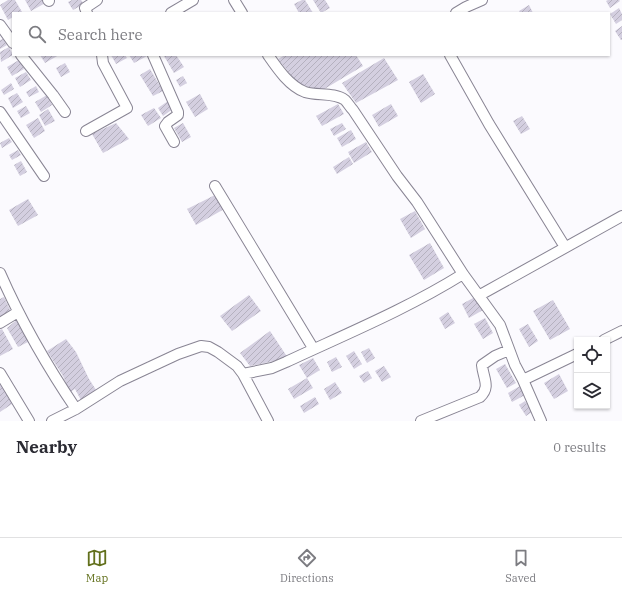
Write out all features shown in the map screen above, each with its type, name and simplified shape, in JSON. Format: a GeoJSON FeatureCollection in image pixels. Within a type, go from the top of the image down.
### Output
{"type":"FeatureCollection","features":[{"type":"Feature","properties":{"kind":"street"},"geometry":{"type":"LineString","coordinates":[[87,12],[85,8],[97,0]]}},
{"type":"Feature","properties":{"kind":"street"},"geometry":{"type":"LineString","coordinates":[[172,12],[193,0]]}},
{"type":"Feature","properties":{"kind":"street"},"geometry":{"type":"LineString","coordinates":[[234,0],[241,12]]}},
{"type":"Feature","properties":{"kind":"street"},"geometry":{"type":"LineString","coordinates":[[458,12],[482,0]]}},
{"type":"Feature","properties":{"kind":"street"},"geometry":{"type":"LineString","coordinates":[[0,25],[12,42]]}},
{"type":"Feature","properties":{"kind":"street"},"geometry":{"type":"LineString","coordinates":[[22,56],[53,94],[65,112]]}},
{"type":"Feature","properties":{"kind":"street"},"geometry":{"type":"LineString","coordinates":[[86,131],[127,108],[103,63],[102,56]]}},
{"type":"Feature","properties":{"kind":"street"},"geometry":{"type":"LineString","coordinates":[[153,56],[178,112],[176,117],[165,126],[174,142]]}},
{"type":"Feature","properties":{"kind":"street"},"geometry":{"type":"LineString","coordinates":[[269,56],[282,73],[300,89],[306,92],[345,100],[353,110],[393,170],[417,202],[463,274],[480,295],[500,325],[515,365],[541,421]]}},
{"type":"Feature","properties":{"kind":"street"},"geometry":{"type":"LineString","coordinates":[[451,56],[489,124],[565,247]]}},
{"type":"Feature","properties":{"kind":"street"},"geometry":{"type":"LineString","coordinates":[[0,112],[44,176]]}},
{"type":"Feature","properties":{"kind":"street"},"geometry":{"type":"LineString","coordinates":[[215,186],[314,348]]}},
{"type":"Feature","properties":{"kind":"street"},"geometry":{"type":"LineString","coordinates":[[480,295],[622,216]]}},
{"type":"Feature","properties":{"kind":"street"},"geometry":{"type":"LineString","coordinates":[[0,273],[18,312],[50,371],[76,409]]}},
{"type":"Feature","properties":{"kind":"street"},"geometry":{"type":"LineString","coordinates":[[243,374],[272,368],[406,306],[463,274]]}},
{"type":"Feature","properties":{"kind":"street"},"geometry":{"type":"LineString","coordinates":[[0,323],[18,312]]}},
{"type":"Feature","properties":{"kind":"street"},"geometry":{"type":"LineString","coordinates":[[610,337],[622,331]]}},
{"type":"Feature","properties":{"kind":"street"},"geometry":{"type":"LineString","coordinates":[[52,421],[76,409],[120,381],[178,354],[201,346],[209,347],[237,366],[243,374],[268,421]]}},
{"type":"Feature","properties":{"kind":"street"},"geometry":{"type":"LineString","coordinates":[[421,421],[480,397],[485,393],[486,388],[482,365],[495,356],[509,350]]}},
{"type":"Feature","properties":{"kind":"street"},"geometry":{"type":"LineString","coordinates":[[523,380],[574,355]]}},
{"type":"Feature","properties":{"kind":"street"},"geometry":{"type":"LineString","coordinates":[[0,373],[29,421]]}},
{"type":"Feature","properties":{"kind":"building"},"geometry":{"type":"Polygon","coordinates":[[[8,0],[15,0],[22,12],[12,12],[12,18],[8,20],[0,5],[8,0]]]}},
{"type":"Feature","properties":{"kind":"building"},"geometry":{"type":"Polygon","coordinates":[[[25,0],[48,0],[49,1],[31,11],[25,0]]]}},
{"type":"Feature","properties":{"kind":"building"},"geometry":{"type":"Polygon","coordinates":[[[72,0],[81,0],[84,4],[73,10],[68,2],[72,0]]]}},
{"type":"Feature","properties":{"kind":"building"},"geometry":{"type":"Polygon","coordinates":[[[305,0],[312,12],[298,12],[294,4],[305,0]]]}},
{"type":"Feature","properties":{"kind":"building"},"geometry":{"type":"Polygon","coordinates":[[[313,0],[325,0],[330,8],[320,12],[313,0]]]}},
{"type":"Feature","properties":{"kind":"building"},"geometry":{"type":"Polygon","coordinates":[[[606,1],[620,1],[610,8],[606,1]]]}},
{"type":"Feature","properties":{"kind":"building"},"geometry":{"type":"Polygon","coordinates":[[[529,5],[532,12],[520,12],[529,5]]]}},
{"type":"Feature","properties":{"kind":"building"},"geometry":{"type":"Polygon","coordinates":[[[619,8],[622,14],[622,20],[616,24],[610,14],[619,8]]]}},
{"type":"Feature","properties":{"kind":"building"},"geometry":{"type":"Polygon","coordinates":[[[622,26],[622,40],[621,40],[615,31],[622,26]]]}},
{"type":"Feature","properties":{"kind":"building"},"geometry":{"type":"Polygon","coordinates":[[[3,39],[7,45],[0,49],[0,40],[3,39]]]}},
{"type":"Feature","properties":{"kind":"building"},"geometry":{"type":"Polygon","coordinates":[[[9,47],[12,56],[1,62],[0,52],[9,47]]]}},
{"type":"Feature","properties":{"kind":"building"},"geometry":{"type":"Polygon","coordinates":[[[41,56],[57,56],[45,63],[41,56]]]}},
{"type":"Feature","properties":{"kind":"building"},"geometry":{"type":"Polygon","coordinates":[[[112,56],[126,56],[127,58],[116,64],[112,56]]]}},
{"type":"Feature","properties":{"kind":"building"},"geometry":{"type":"Polygon","coordinates":[[[130,56],[147,56],[134,63],[130,56]]]}},
{"type":"Feature","properties":{"kind":"building"},"geometry":{"type":"Polygon","coordinates":[[[164,56],[177,56],[184,67],[174,73],[164,56]]]}},
{"type":"Feature","properties":{"kind":"building"},"geometry":{"type":"Polygon","coordinates":[[[283,56],[357,56],[363,66],[321,91],[297,83],[278,59],[283,56]]]}},
{"type":"Feature","properties":{"kind":"building"},"geometry":{"type":"Polygon","coordinates":[[[384,58],[398,80],[356,103],[342,83],[384,58]]]}},
{"type":"Feature","properties":{"kind":"building"},"geometry":{"type":"Polygon","coordinates":[[[19,60],[24,69],[12,76],[7,67],[19,60]]]}},
{"type":"Feature","properties":{"kind":"building"},"geometry":{"type":"Polygon","coordinates":[[[65,63],[70,72],[61,77],[56,68],[65,63]]]}},
{"type":"Feature","properties":{"kind":"building"},"geometry":{"type":"Polygon","coordinates":[[[150,69],[163,91],[153,96],[140,75],[150,69]]]}},
{"type":"Feature","properties":{"kind":"building"},"geometry":{"type":"Polygon","coordinates":[[[26,72],[31,80],[20,87],[15,78],[26,72]]]}},
{"type":"Feature","properties":{"kind":"building"},"geometry":{"type":"Polygon","coordinates":[[[423,74],[435,94],[421,103],[409,82],[423,74]]]}},
{"type":"Feature","properties":{"kind":"building"},"geometry":{"type":"Polygon","coordinates":[[[183,76],[187,83],[180,87],[176,80],[183,76]]]}},
{"type":"Feature","properties":{"kind":"building"},"geometry":{"type":"Polygon","coordinates":[[[11,83],[14,89],[4,95],[1,90],[11,83]]]}},
{"type":"Feature","properties":{"kind":"building"},"geometry":{"type":"Polygon","coordinates":[[[36,86],[39,92],[29,97],[26,92],[36,86]]]}},
{"type":"Feature","properties":{"kind":"building"},"geometry":{"type":"Polygon","coordinates":[[[17,93],[23,102],[13,108],[8,98],[17,93]]]}},
{"type":"Feature","properties":{"kind":"building"},"geometry":{"type":"Polygon","coordinates":[[[200,94],[208,109],[195,117],[186,102],[200,94]]]}},
{"type":"Feature","properties":{"kind":"building"},"geometry":{"type":"Polygon","coordinates":[[[47,95],[52,105],[41,112],[35,102],[47,95]]]}},
{"type":"Feature","properties":{"kind":"building"},"geometry":{"type":"Polygon","coordinates":[[[168,101],[173,109],[163,116],[158,108],[168,101]]]}},
{"type":"Feature","properties":{"kind":"building"},"geometry":{"type":"Polygon","coordinates":[[[338,104],[344,114],[322,126],[316,116],[338,104]]]}},
{"type":"Feature","properties":{"kind":"building"},"geometry":{"type":"Polygon","coordinates":[[[391,104],[398,116],[379,127],[372,115],[391,104]]]}},
{"type":"Feature","properties":{"kind":"building"},"geometry":{"type":"Polygon","coordinates":[[[26,106],[30,113],[21,118],[17,111],[26,106]]]}},
{"type":"Feature","properties":{"kind":"building"},"geometry":{"type":"Polygon","coordinates":[[[154,108],[161,118],[148,126],[141,115],[154,108]]]}},
{"type":"Feature","properties":{"kind":"building"},"geometry":{"type":"Polygon","coordinates":[[[48,109],[55,121],[45,126],[39,115],[48,109]]]}},
{"type":"Feature","properties":{"kind":"building"},"geometry":{"type":"Polygon","coordinates":[[[522,116],[530,129],[521,134],[513,121],[522,116]]]}},
{"type":"Feature","properties":{"kind":"building"},"geometry":{"type":"Polygon","coordinates":[[[38,118],[45,131],[34,138],[26,125],[38,118]]]}},
{"type":"Feature","properties":{"kind":"building"},"geometry":{"type":"Polygon","coordinates":[[[116,123],[129,139],[103,153],[92,134],[116,123]]]}},
{"type":"Feature","properties":{"kind":"building"},"geometry":{"type":"Polygon","coordinates":[[[183,123],[191,137],[182,142],[174,128],[183,123]]]}},
{"type":"Feature","properties":{"kind":"building"},"geometry":{"type":"Polygon","coordinates":[[[342,123],[346,129],[334,136],[330,129],[342,123]]]}},
{"type":"Feature","properties":{"kind":"building"},"geometry":{"type":"Polygon","coordinates":[[[351,130],[356,139],[342,147],[337,138],[351,130]]]}},
{"type":"Feature","properties":{"kind":"building"},"geometry":{"type":"Polygon","coordinates":[[[9,138],[12,142],[2,148],[0,143],[9,138]]]}},
{"type":"Feature","properties":{"kind":"building"},"geometry":{"type":"Polygon","coordinates":[[[366,142],[372,152],[354,163],[348,152],[366,142]]]}},
{"type":"Feature","properties":{"kind":"building"},"geometry":{"type":"Polygon","coordinates":[[[18,150],[21,155],[12,160],[9,155],[18,150]]]}},
{"type":"Feature","properties":{"kind":"building"},"geometry":{"type":"Polygon","coordinates":[[[349,157],[353,164],[337,174],[333,167],[349,157]]]}},
{"type":"Feature","properties":{"kind":"building"},"geometry":{"type":"Polygon","coordinates":[[[21,161],[27,172],[20,176],[14,165],[21,161]]]}},
{"type":"Feature","properties":{"kind":"building"},"geometry":{"type":"Polygon","coordinates":[[[217,194],[226,208],[196,225],[187,209],[217,194]]]}},
{"type":"Feature","properties":{"kind":"building"},"geometry":{"type":"Polygon","coordinates":[[[28,199],[38,215],[18,226],[9,210],[28,199]]]}},
{"type":"Feature","properties":{"kind":"building"},"geometry":{"type":"Polygon","coordinates":[[[415,211],[425,229],[411,238],[400,219],[415,211]]]}},
{"type":"Feature","properties":{"kind":"building"},"geometry":{"type":"Polygon","coordinates":[[[430,243],[444,268],[424,280],[409,255],[430,243]]]}},
{"type":"Feature","properties":{"kind":"building"},"geometry":{"type":"Polygon","coordinates":[[[249,295],[261,311],[232,331],[220,316],[249,295]]]}},
{"type":"Feature","properties":{"kind":"building"},"geometry":{"type":"Polygon","coordinates":[[[4,297],[11,312],[0,318],[0,299],[4,297]]]}},
{"type":"Feature","properties":{"kind":"building"},"geometry":{"type":"Polygon","coordinates":[[[475,297],[483,310],[469,318],[462,304],[475,297]]]}},
{"type":"Feature","properties":{"kind":"building"},"geometry":{"type":"Polygon","coordinates":[[[553,300],[570,329],[550,340],[533,311],[553,300]]]}},
{"type":"Feature","properties":{"kind":"building"},"geometry":{"type":"Polygon","coordinates":[[[448,312],[455,323],[445,329],[439,318],[448,312]]]}},
{"type":"Feature","properties":{"kind":"building"},"geometry":{"type":"Polygon","coordinates":[[[485,318],[493,333],[483,339],[474,324],[485,318]]]}},
{"type":"Feature","properties":{"kind":"building"},"geometry":{"type":"Polygon","coordinates":[[[18,319],[30,341],[18,347],[7,328],[18,319]]]}},
{"type":"Feature","properties":{"kind":"building"},"geometry":{"type":"Polygon","coordinates":[[[528,324],[538,341],[529,347],[519,329],[528,324]]]}},
{"type":"Feature","properties":{"kind":"building"},"geometry":{"type":"Polygon","coordinates":[[[2,329],[13,349],[0,356],[0,330],[2,329]]]}},
{"type":"Feature","properties":{"kind":"building"},"geometry":{"type":"Polygon","coordinates":[[[270,331],[288,358],[250,366],[240,353],[270,331]]]}},
{"type":"Feature","properties":{"kind":"building"},"geometry":{"type":"Polygon","coordinates":[[[66,339],[76,352],[89,379],[98,393],[82,402],[75,389],[70,392],[63,376],[47,351],[66,339]]]}},
{"type":"Feature","properties":{"kind":"building"},"geometry":{"type":"Polygon","coordinates":[[[369,348],[375,358],[367,363],[361,352],[369,348]]]}},
{"type":"Feature","properties":{"kind":"building"},"geometry":{"type":"Polygon","coordinates":[[[354,351],[362,364],[354,369],[346,356],[354,351]]]}},
{"type":"Feature","properties":{"kind":"building"},"geometry":{"type":"Polygon","coordinates":[[[336,357],[342,367],[332,372],[327,362],[336,357]]]}},
{"type":"Feature","properties":{"kind":"building"},"geometry":{"type":"Polygon","coordinates":[[[313,358],[320,370],[307,378],[299,365],[313,358]]]}},
{"type":"Feature","properties":{"kind":"building"},"geometry":{"type":"Polygon","coordinates":[[[505,364],[516,383],[507,388],[496,369],[505,364]]]}},
{"type":"Feature","properties":{"kind":"building"},"geometry":{"type":"Polygon","coordinates":[[[384,366],[391,377],[382,382],[375,371],[384,366]]]}},
{"type":"Feature","properties":{"kind":"building"},"geometry":{"type":"Polygon","coordinates":[[[368,371],[372,378],[364,383],[359,376],[368,371]]]}},
{"type":"Feature","properties":{"kind":"building"},"geometry":{"type":"Polygon","coordinates":[[[559,374],[568,391],[554,399],[544,383],[559,374]]]}},
{"type":"Feature","properties":{"kind":"building"},"geometry":{"type":"Polygon","coordinates":[[[0,378],[15,402],[0,412],[0,378]]]}},
{"type":"Feature","properties":{"kind":"building"},"geometry":{"type":"Polygon","coordinates":[[[307,378],[313,388],[294,399],[288,389],[307,378]]]}},
{"type":"Feature","properties":{"kind":"building"},"geometry":{"type":"Polygon","coordinates":[[[335,382],[342,393],[330,400],[324,389],[335,382]]]}},
{"type":"Feature","properties":{"kind":"building"},"geometry":{"type":"Polygon","coordinates":[[[520,386],[525,395],[512,402],[508,393],[520,386]]]}},
{"type":"Feature","properties":{"kind":"building"},"geometry":{"type":"Polygon","coordinates":[[[315,397],[319,404],[304,413],[300,406],[315,397]]]}},
{"type":"Feature","properties":{"kind":"building"},"geometry":{"type":"Polygon","coordinates":[[[525,401],[532,412],[526,416],[519,405],[525,401]]]}}]}
